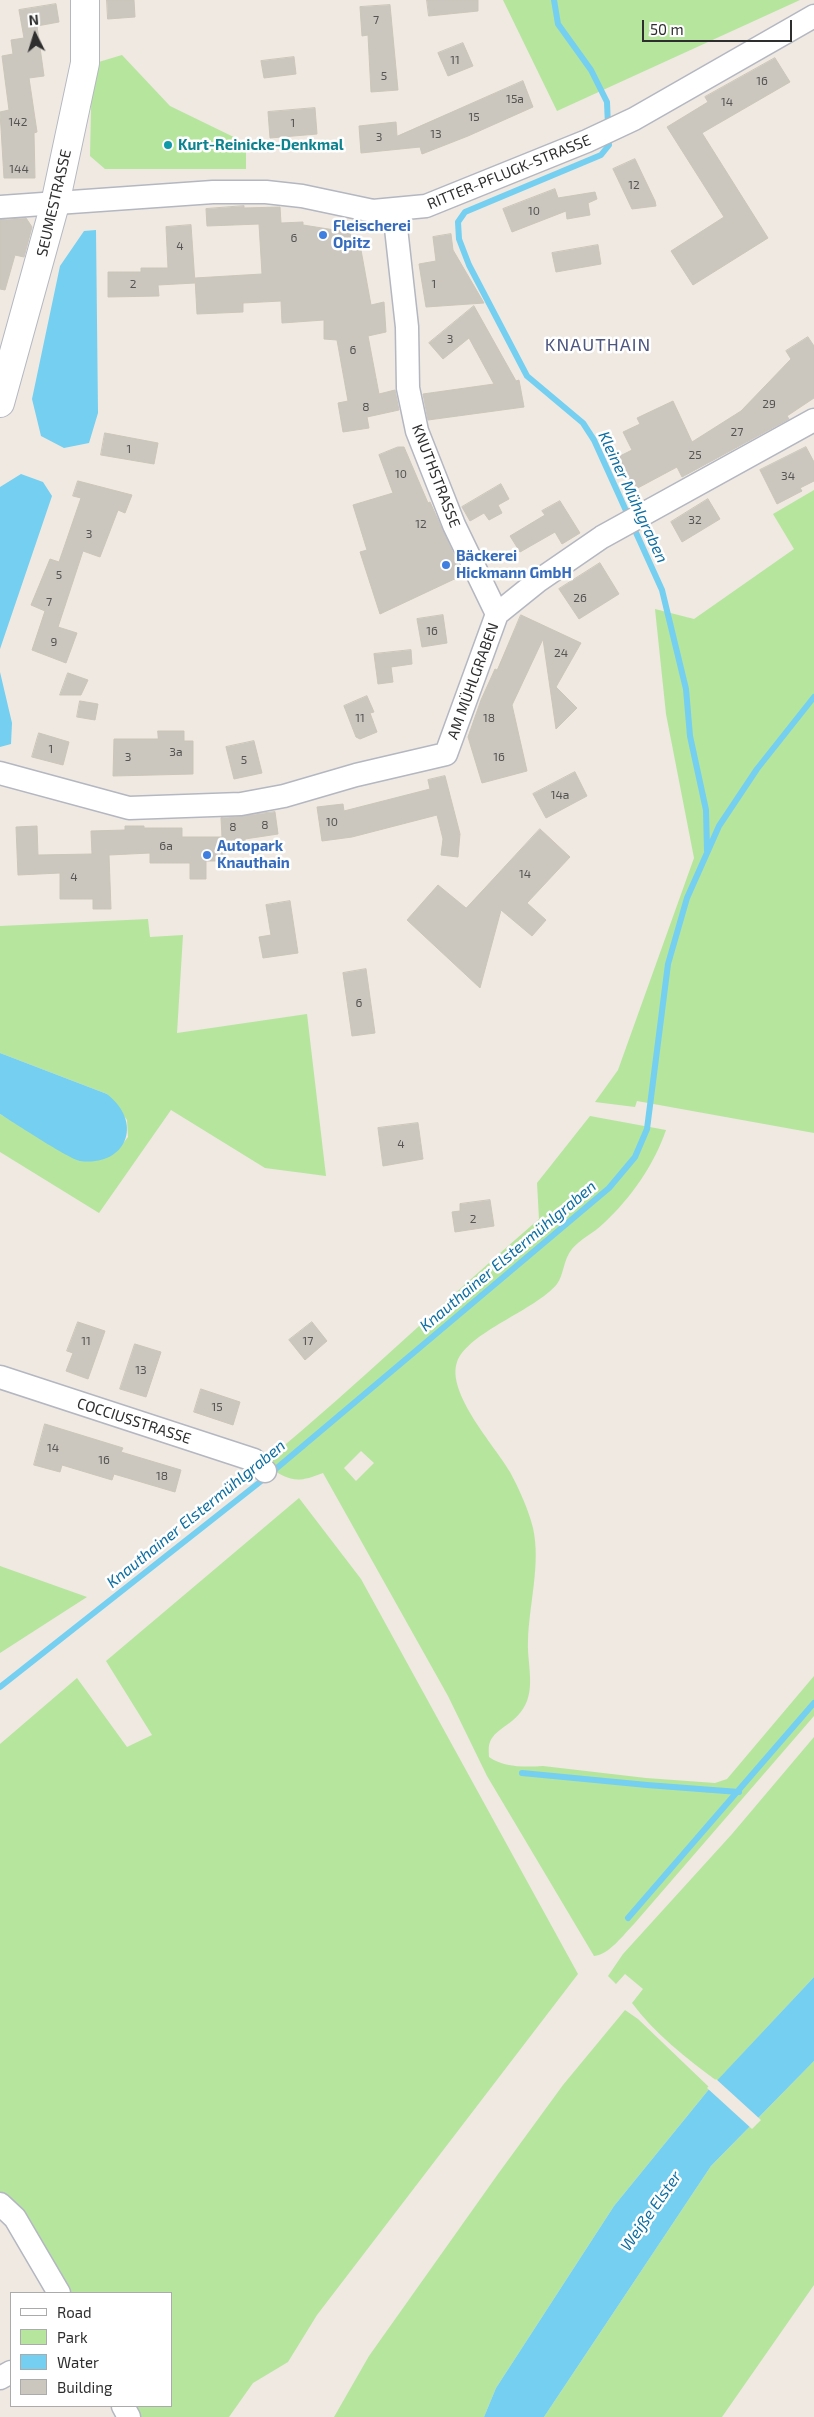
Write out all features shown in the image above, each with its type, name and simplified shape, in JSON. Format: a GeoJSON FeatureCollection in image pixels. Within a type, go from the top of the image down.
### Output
{"type":"FeatureCollection","features":[{"type":"Feature","properties":{"kind":"street","name":"SEUMESTRASSE"},"geometry":{"type":"LineString","coordinates":[[0,403],[55,204],[85,63],[85,0]]}},
{"type":"Feature","properties":{"kind":"street","name":"RITTER-PFLUGK-STRASSE"},"geometry":{"type":"LineString","coordinates":[[0,207],[204,193],[266,192],[302,196],[373,211],[426,206],[587,141],[634,119],[814,16]]}},
{"type":"Feature","properties":{"kind":"street","name":"KNUTHSTRASSE"},"geometry":{"type":"LineString","coordinates":[[394,210],[407,327],[408,388],[418,431],[454,525],[497,614]]}},
{"type":"Feature","properties":{"kind":"street","name":"AM MÜHLGRABEN"},"geometry":{"type":"LineString","coordinates":[[0,773],[129,808],[241,804],[284,796],[356,775],[446,754],[497,614],[538,581],[617,529],[814,420]]}},
{"type":"Feature","properties":{"kind":"street","name":"COCCIUSSTRASSE"},"geometry":{"type":"LineString","coordinates":[[0,1377],[254,1460],[265,1471]]}},
{"type":"Feature","properties":{"kind":"street"},"geometry":{"type":"LineString","coordinates":[[0,2204],[15,2218],[58,2292]]}},
{"type":"Feature","properties":{"kind":"green space"},"geometry":{"type":"Polygon","coordinates":[[[503,0],[800,0],[557,111],[503,0]]]}},
{"type":"Feature","properties":{"kind":"green space"},"geometry":{"type":"Polygon","coordinates":[[[122,55],[170,106],[246,143],[246,169],[105,169],[90,156],[92,64],[122,55]]]}},
{"type":"Feature","properties":{"kind":"green space"},"geometry":{"type":"Polygon","coordinates":[[[814,490],[814,1133],[637,1101],[635,1107],[595,1102],[618,1070],[694,858],[666,714],[655,609],[694,619],[794,549],[773,514],[814,490]]]}},
{"type":"Feature","properties":{"kind":"green space"},"geometry":{"type":"Polygon","coordinates":[[[148,919],[150,937],[183,935],[177,1033],[307,1014],[326,1176],[265,1168],[171,1110],[99,1213],[0,1152],[0,1114],[79,1161],[117,1151],[128,1137],[127,1120],[107,1094],[0,1053],[0,926],[148,919]]]}},
{"type":"Feature","properties":{"kind":"green space"},"geometry":{"type":"Polygon","coordinates":[[[590,1116],[666,1130],[655,1156],[641,1180],[623,1203],[600,1227],[572,1249],[557,1284],[534,1303],[474,1341],[457,1362],[456,1375],[465,1404],[510,1472],[529,1513],[535,1542],[536,1556],[528,1641],[529,1694],[523,1709],[518,1715],[493,1737],[489,1745],[489,1757],[495,1761],[515,1766],[543,1766],[646,1778],[715,1783],[727,1779],[814,1676],[814,1716],[634,1924],[611,1948],[600,1955],[594,1956],[487,1776],[448,1696],[323,1473],[307,1478],[289,1478],[268,1467],[267,1460],[336,1401],[539,1219],[537,1183],[590,1116]],[[361,1451],[344,1468],[356,1481],[374,1463],[361,1451]]]}},
{"type":"Feature","properties":{"kind":"green space"},"geometry":{"type":"Polygon","coordinates":[[[299,1498],[361,1579],[578,1974],[317,2315],[288,2362],[253,2383],[229,2417],[138,2417],[132,2407],[172,2407],[172,2292],[66,2292],[0,2196],[0,1744],[77,1678],[127,1747],[152,1735],[106,1661],[299,1498]]]}},
{"type":"Feature","properties":{"kind":"green space"},"geometry":{"type":"Polygon","coordinates":[[[0,1566],[87,1597],[0,1653],[0,1566]]]}},
{"type":"Feature","properties":{"kind":"green space"},"geometry":{"type":"Polygon","coordinates":[[[814,1737],[814,1977],[717,2081],[694,2064],[650,2025],[632,2003],[643,1989],[625,1974],[616,1984],[608,1976],[623,1954],[732,1834],[814,1737]]]}},
{"type":"Feature","properties":{"kind":"green space"},"geometry":{"type":"Polygon","coordinates":[[[625,2010],[638,2019],[710,2088],[614,2206],[496,2388],[484,2417],[334,2417],[369,2356],[498,2174],[563,2085],[625,2010]]]}},
{"type":"Feature","properties":{"kind":"green space"},"geometry":{"type":"Polygon","coordinates":[[[814,2061],[814,2285],[722,2417],[544,2417],[711,2166],[814,2061]]]}},
{"type":"Feature","properties":{"kind":"water"},"geometry":{"type":"Polygon","coordinates":[[[96,230],[98,413],[89,443],[64,448],[41,436],[32,399],[60,266],[84,231],[96,230]]]}},
{"type":"Feature","properties":{"kind":"water"},"geometry":{"type":"Polygon","coordinates":[[[21,474],[43,482],[52,496],[0,649],[0,487],[21,474]]]}},
{"type":"Feature","properties":{"kind":"water"},"geometry":{"type":"Polygon","coordinates":[[[0,672],[12,723],[11,744],[0,747],[0,672]]]}},
{"type":"Feature","properties":{"kind":"water"},"geometry":{"type":"Polygon","coordinates":[[[0,1053],[107,1094],[119,1106],[125,1118],[127,1130],[125,1141],[109,1157],[96,1161],[80,1161],[53,1147],[0,1114],[0,1053]]]}},
{"type":"Feature","properties":{"kind":"water","name":"Weiße Elster"},"geometry":{"type":"Polygon","coordinates":[[[814,1977],[814,2061],[711,2166],[544,2417],[484,2417],[496,2388],[614,2206],[710,2088],[814,1977]]]}},
{"type":"Feature","properties":{"kind":"pier"},"geometry":{"type":"Polygon","coordinates":[[[716,2079],[761,2120],[752,2129],[707,2088],[716,2079]]]}},
{"type":"Feature","properties":{"kind":"building"},"geometry":{"type":"Polygon","coordinates":[[[107,0],[134,0],[135,17],[108,19],[107,0]]]}},
{"type":"Feature","properties":{"kind":"building"},"geometry":{"type":"Polygon","coordinates":[[[427,0],[478,0],[478,11],[429,16],[427,0]]]}},
{"type":"Feature","properties":{"kind":"building"},"geometry":{"type":"Polygon","coordinates":[[[56,4],[59,22],[37,26],[44,76],[29,78],[37,132],[34,133],[35,178],[4,178],[0,112],[9,110],[2,56],[13,54],[11,40],[24,38],[19,10],[56,4]]]}},
{"type":"Feature","properties":{"kind":"building"},"geometry":{"type":"Polygon","coordinates":[[[390,5],[398,90],[371,92],[368,35],[362,36],[360,7],[390,5]]]}},
{"type":"Feature","properties":{"kind":"building"},"geometry":{"type":"Polygon","coordinates":[[[463,43],[473,66],[448,76],[438,53],[463,43]]]}},
{"type":"Feature","properties":{"kind":"building"},"geometry":{"type":"Polygon","coordinates":[[[294,57],[296,74],[264,78],[261,61],[294,57]]]}},
{"type":"Feature","properties":{"kind":"building"},"geometry":{"type":"Polygon","coordinates":[[[775,58],[790,82],[702,133],[768,238],[693,285],[671,251],[724,217],[667,127],[708,102],[705,97],[775,58]]]}},
{"type":"Feature","properties":{"kind":"building"},"geometry":{"type":"Polygon","coordinates":[[[523,81],[533,107],[468,136],[422,154],[420,147],[361,153],[359,126],[396,122],[397,136],[523,81]]]}},
{"type":"Feature","properties":{"kind":"building"},"geometry":{"type":"Polygon","coordinates":[[[315,108],[317,134],[270,138],[268,112],[315,108]]]}},
{"type":"Feature","properties":{"kind":"building"},"geometry":{"type":"Polygon","coordinates":[[[635,159],[656,206],[632,209],[613,169],[635,159]]]}},
{"type":"Feature","properties":{"kind":"building"},"geometry":{"type":"Polygon","coordinates":[[[555,189],[558,198],[595,192],[597,199],[588,203],[590,215],[567,219],[566,211],[512,232],[503,209],[555,189]]]}},
{"type":"Feature","properties":{"kind":"building"},"geometry":{"type":"Polygon","coordinates":[[[244,206],[244,208],[280,207],[281,223],[303,222],[303,225],[341,231],[349,230],[355,251],[361,250],[371,305],[384,302],[386,332],[368,336],[379,394],[395,390],[399,410],[367,417],[369,428],[343,432],[338,403],[348,401],[337,340],[324,339],[324,320],[282,323],[281,301],[243,303],[243,312],[197,314],[195,278],[262,274],[259,224],[207,226],[206,209],[244,206]]]}},
{"type":"Feature","properties":{"kind":"building"},"geometry":{"type":"Polygon","coordinates":[[[26,218],[32,227],[24,257],[15,255],[5,290],[0,289],[0,220],[26,218]]]}},
{"type":"Feature","properties":{"kind":"building"},"geometry":{"type":"Polygon","coordinates":[[[191,225],[195,283],[158,285],[159,296],[108,297],[108,272],[141,272],[141,268],[168,268],[166,227],[191,225]]]}},
{"type":"Feature","properties":{"kind":"building"},"geometry":{"type":"Polygon","coordinates":[[[451,234],[453,250],[484,303],[426,307],[419,264],[436,261],[433,237],[451,234]]]}},
{"type":"Feature","properties":{"kind":"building"},"geometry":{"type":"Polygon","coordinates":[[[598,245],[601,264],[556,272],[552,253],[598,245]]]}},
{"type":"Feature","properties":{"kind":"building"},"geometry":{"type":"Polygon","coordinates":[[[474,306],[516,381],[519,380],[524,407],[428,420],[423,394],[494,384],[469,338],[443,359],[429,343],[474,306]]]}},
{"type":"Feature","properties":{"kind":"building"},"geometry":{"type":"Polygon","coordinates":[[[808,337],[814,346],[814,398],[787,416],[789,419],[682,477],[677,467],[634,490],[618,457],[632,450],[623,432],[640,424],[637,418],[673,401],[692,442],[741,411],[791,359],[786,351],[808,337]]]}},
{"type":"Feature","properties":{"kind":"building"},"geometry":{"type":"Polygon","coordinates":[[[105,433],[158,443],[154,464],[101,455],[105,433]]]}},
{"type":"Feature","properties":{"kind":"building"},"geometry":{"type":"Polygon","coordinates":[[[398,447],[404,447],[428,503],[430,502],[463,575],[380,614],[360,552],[367,550],[353,505],[393,493],[379,455],[398,447]]]}},
{"type":"Feature","properties":{"kind":"building"},"geometry":{"type":"Polygon","coordinates":[[[806,447],[814,462],[814,481],[800,488],[802,491],[777,504],[760,470],[806,447]]]}},
{"type":"Feature","properties":{"kind":"building"},"geometry":{"type":"Polygon","coordinates":[[[78,481],[132,495],[125,513],[118,510],[100,557],[83,551],[58,627],[77,633],[66,663],[32,650],[45,611],[31,605],[50,559],[59,562],[81,498],[73,496],[78,481]]]}},
{"type":"Feature","properties":{"kind":"building"},"geometry":{"type":"Polygon","coordinates":[[[501,484],[509,499],[498,505],[502,513],[489,520],[484,513],[470,521],[462,507],[501,484]]]}},
{"type":"Feature","properties":{"kind":"building"},"geometry":{"type":"Polygon","coordinates":[[[708,499],[720,519],[682,542],[671,522],[708,499]]]}},
{"type":"Feature","properties":{"kind":"building"},"geometry":{"type":"Polygon","coordinates":[[[560,501],[580,533],[562,544],[555,532],[520,552],[510,536],[545,515],[542,511],[560,501]]]}},
{"type":"Feature","properties":{"kind":"building"},"geometry":{"type":"Polygon","coordinates":[[[600,563],[619,594],[579,619],[559,589],[600,563]]]}},
{"type":"Feature","properties":{"kind":"building"},"geometry":{"type":"Polygon","coordinates":[[[443,615],[447,643],[422,647],[417,619],[443,615]]]}},
{"type":"Feature","properties":{"kind":"building"},"geometry":{"type":"Polygon","coordinates":[[[521,615],[581,643],[556,687],[577,708],[556,729],[543,639],[512,705],[527,771],[482,783],[468,737],[481,700],[495,669],[497,670],[521,615]]]}},
{"type":"Feature","properties":{"kind":"building"},"geometry":{"type":"Polygon","coordinates":[[[411,650],[412,664],[391,667],[393,682],[378,684],[374,654],[411,650]]]}},
{"type":"Feature","properties":{"kind":"building"},"geometry":{"type":"Polygon","coordinates":[[[68,673],[88,680],[81,695],[60,695],[68,673]]]}},
{"type":"Feature","properties":{"kind":"building"},"geometry":{"type":"Polygon","coordinates":[[[367,696],[374,712],[370,713],[377,732],[360,739],[356,737],[344,706],[367,696]]]}},
{"type":"Feature","properties":{"kind":"building"},"geometry":{"type":"Polygon","coordinates":[[[80,701],[98,704],[95,720],[77,717],[80,701]]]}},
{"type":"Feature","properties":{"kind":"building"},"geometry":{"type":"Polygon","coordinates":[[[158,731],[184,731],[184,741],[193,741],[193,774],[113,776],[114,739],[158,739],[158,731]]]}},
{"type":"Feature","properties":{"kind":"building"},"geometry":{"type":"Polygon","coordinates":[[[39,733],[69,742],[63,765],[32,757],[39,733]]]}},
{"type":"Feature","properties":{"kind":"building"},"geometry":{"type":"Polygon","coordinates":[[[254,741],[262,773],[234,779],[226,747],[254,741]]]}},
{"type":"Feature","properties":{"kind":"building"},"geometry":{"type":"Polygon","coordinates":[[[575,772],[587,796],[546,818],[533,794],[575,772]]]}},
{"type":"Feature","properties":{"kind":"building"},"geometry":{"type":"Polygon","coordinates":[[[445,776],[460,834],[458,857],[441,855],[443,839],[437,815],[352,837],[322,841],[317,807],[343,804],[344,811],[430,789],[428,780],[445,776]]]}},
{"type":"Feature","properties":{"kind":"building"},"geometry":{"type":"Polygon","coordinates":[[[275,812],[278,834],[245,839],[246,847],[225,849],[225,861],[206,861],[206,879],[190,879],[190,863],[150,863],[150,853],[109,855],[111,909],[93,909],[93,899],[60,899],[60,873],[18,875],[16,827],[37,826],[38,855],[92,854],[91,831],[125,830],[125,826],[144,826],[144,828],[182,828],[182,837],[222,837],[221,818],[275,812]]]}},
{"type":"Feature","properties":{"kind":"building"},"geometry":{"type":"Polygon","coordinates":[[[540,829],[570,857],[527,903],[546,920],[532,936],[501,910],[480,988],[407,920],[438,885],[466,908],[540,829]]]}},
{"type":"Feature","properties":{"kind":"building"},"geometry":{"type":"Polygon","coordinates":[[[290,901],[298,953],[263,958],[259,937],[271,935],[266,905],[290,901]]]}},
{"type":"Feature","properties":{"kind":"building"},"geometry":{"type":"Polygon","coordinates":[[[366,969],[375,1033],[352,1036],[343,973],[366,969]]]}},
{"type":"Feature","properties":{"kind":"building"},"geometry":{"type":"Polygon","coordinates":[[[418,1123],[423,1159],[383,1166],[378,1128],[418,1123]]]}},
{"type":"Feature","properties":{"kind":"building"},"geometry":{"type":"Polygon","coordinates":[[[490,1200],[494,1226],[455,1232],[452,1212],[460,1211],[460,1204],[490,1200]]]}},
{"type":"Feature","properties":{"kind":"building"},"geometry":{"type":"Polygon","coordinates":[[[78,1322],[105,1331],[88,1379],[66,1371],[73,1353],[67,1351],[78,1322]]]}},
{"type":"Feature","properties":{"kind":"building"},"geometry":{"type":"Polygon","coordinates":[[[312,1322],[327,1341],[305,1360],[289,1340],[312,1322]]]}},
{"type":"Feature","properties":{"kind":"building"},"geometry":{"type":"Polygon","coordinates":[[[135,1344],[161,1352],[146,1397],[120,1389],[135,1344]]]}},
{"type":"Feature","properties":{"kind":"building"},"geometry":{"type":"Polygon","coordinates":[[[201,1389],[240,1402],[233,1425],[194,1412],[201,1389]]]}},
{"type":"Feature","properties":{"kind":"building"},"geometry":{"type":"Polygon","coordinates":[[[45,1424],[123,1448],[121,1452],[181,1470],[175,1492],[114,1474],[112,1480],[62,1465],[60,1472],[34,1465],[45,1424]]]}},
{"type":"Feature","properties":{"kind":"waterway","name":"Kleiner Mühlgraben"},"geometry":{"type":"LineString","coordinates":[[554,0],[558,24],[591,70],[607,102],[608,126]]}},
{"type":"Feature","properties":{"kind":"waterway","name":"Kleiner Mühlgraben"},"geometry":{"type":"LineString","coordinates":[[608,136],[609,145],[601,155],[465,212],[458,222],[459,239],[469,265],[527,376],[583,423],[594,440],[662,590],[686,689],[690,736],[706,810],[707,851]]}},
{"type":"Feature","properties":{"kind":"waterway","name":"Knauthainer Elstermühlgraben"},"geometry":{"type":"LineString","coordinates":[[0,1687],[265,1478],[609,1188],[635,1157],[647,1129],[668,964],[687,898],[719,826],[757,769],[814,697]]}},
{"type":"Feature","properties":{"kind":"waterway"},"geometry":{"type":"LineString","coordinates":[[628,1918],[814,1703]]}},
{"type":"Feature","properties":{"kind":"waterway"},"geometry":{"type":"LineString","coordinates":[[522,1773],[739,1792]]}},
{"type":"Feature","properties":{"kind":"place","name":"Kurt-Reinicke-Denkmal"},"geometry":{"type":"Point","coordinates":[168,145]}},
{"type":"Feature","properties":{"kind":"place","name":"Fleischerei Opitz"},"geometry":{"type":"Point","coordinates":[323,235]}},
{"type":"Feature","properties":{"kind":"place","name":"Bäckerei Hickmann GmbH"},"geometry":{"type":"Point","coordinates":[446,565]}},
{"type":"Feature","properties":{"kind":"place","name":"Autopark Knauthain"},"geometry":{"type":"Point","coordinates":[207,855]}},
{"type":"Feature","properties":{"kind":"district","name":"KNAUTHAIN"},"geometry":{"type":"Point","coordinates":[598,345]}}]}
